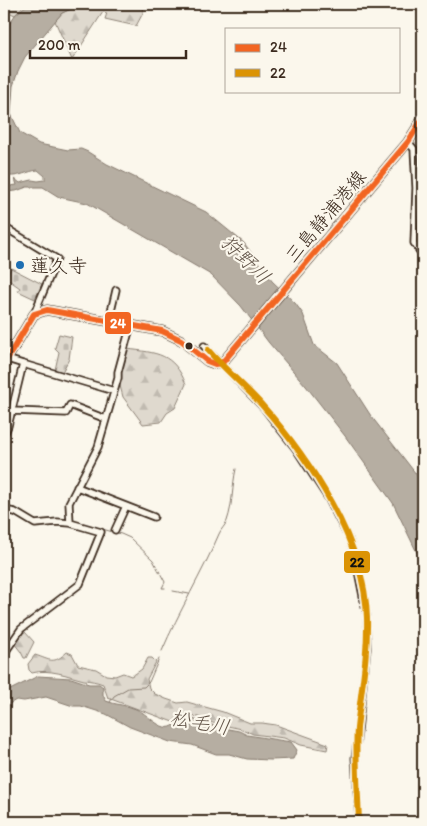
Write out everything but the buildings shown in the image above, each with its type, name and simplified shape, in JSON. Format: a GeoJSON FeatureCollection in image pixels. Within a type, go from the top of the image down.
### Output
{"type":"FeatureCollection","features":[{"type":"Feature","properties":{"kind":"main road","name":"三島静浦港線"},"geometry":{"type":"LineString","coordinates":[[222,363],[408,142],[423,117]]}},
{"type":"Feature","properties":{"kind":"main road"},"geometry":{"type":"LineString","coordinates":[[5,361],[34,314],[42,310],[53,310],[131,324],[172,334],[207,361],[222,363]]}},
{"type":"Feature","properties":{"kind":"main road"},"geometry":{"type":"LineString","coordinates":[[4,344],[14,347]]}},
{"type":"Feature","properties":{"kind":"street"},"geometry":{"type":"LineString","coordinates":[[408,142],[413,146],[415,153],[414,243],[423,256]]}},
{"type":"Feature","properties":{"kind":"street"},"geometry":{"type":"LineString","coordinates":[[4,227],[57,259],[34,314]]}},
{"type":"Feature","properties":{"kind":"street"},"geometry":{"type":"LineString","coordinates":[[108,320],[116,290]]}},
{"type":"Feature","properties":{"kind":"street"},"geometry":{"type":"LineString","coordinates":[[70,523],[69,503],[98,447],[131,324]]}},
{"type":"Feature","properties":{"kind":"street"},"geometry":{"type":"LineString","coordinates":[[204,346],[263,406],[317,478],[340,521],[355,556],[367,616],[367,649],[355,758],[359,822]]}},
{"type":"Feature","properties":{"kind":"street"},"geometry":{"type":"LineString","coordinates":[[5,361],[23,364],[114,390]]}},
{"type":"Feature","properties":{"kind":"street"},"geometry":{"type":"LineString","coordinates":[[4,434],[8,426],[23,364]]}},
{"type":"Feature","properties":{"kind":"street"},"geometry":{"type":"LineString","coordinates":[[12,411],[66,413],[70,405],[106,419]]}},
{"type":"Feature","properties":{"kind":"street"},"geometry":{"type":"LineString","coordinates":[[77,487],[154,517]]}},
{"type":"Feature","properties":{"kind":"street"},"geometry":{"type":"LineString","coordinates":[[115,530],[126,506]]}},
{"type":"Feature","properties":{"kind":"street"},"geometry":{"type":"LineString","coordinates":[[4,510],[15,512],[35,524],[70,523],[100,532],[82,581],[21,629],[4,654]]}},
{"type":"Feature","properties":{"kind":"green space"},"geometry":{"type":"Polygon","coordinates":[[[4,4],[25,4],[15,15],[4,10],[4,4]]]}},
{"type":"Feature","properties":{"kind":"green space"},"geometry":{"type":"Polygon","coordinates":[[[82,4],[144,4],[143,13],[136,26],[105,19],[107,13],[103,12],[72,60],[55,21],[62,13],[82,4]]]}},
{"type":"Feature","properties":{"kind":"green space"},"geometry":{"type":"Polygon","coordinates":[[[11,268],[42,284],[35,299],[18,291],[20,288],[6,278],[11,268]]]}},
{"type":"Feature","properties":{"kind":"green space"},"geometry":{"type":"Polygon","coordinates":[[[59,334],[72,337],[69,359],[62,372],[55,370],[59,352],[55,348],[59,334]]]}},
{"type":"Feature","properties":{"kind":"green space"},"geometry":{"type":"Polygon","coordinates":[[[127,349],[156,354],[170,360],[176,366],[186,384],[175,408],[167,413],[161,422],[143,424],[123,397],[118,378],[127,349]]]}},
{"type":"Feature","properties":{"kind":"green space"},"geometry":{"type":"Polygon","coordinates":[[[25,632],[34,642],[26,658],[24,658],[14,643],[21,633],[25,632]]]}},
{"type":"Feature","properties":{"kind":"green space"},"geometry":{"type":"Polygon","coordinates":[[[67,652],[72,654],[78,665],[96,669],[106,675],[115,676],[123,673],[131,676],[142,669],[148,658],[152,658],[156,662],[147,679],[149,688],[155,694],[178,703],[187,702],[223,712],[250,723],[276,725],[328,744],[327,750],[301,745],[284,738],[253,734],[242,729],[213,723],[198,717],[179,716],[173,722],[108,698],[103,684],[58,673],[45,671],[32,673],[29,670],[28,664],[35,655],[48,660],[55,660],[67,652]]]}},
{"type":"Feature","properties":{"kind":"water","name":"狩野川"},"geometry":{"type":"Polygon","coordinates":[[[28,4],[82,4],[62,13],[25,57],[18,71],[13,86],[11,114],[20,133],[39,144],[68,150],[81,149],[88,152],[107,164],[206,212],[244,243],[272,281],[295,303],[303,314],[314,345],[337,363],[371,416],[423,483],[423,565],[393,503],[345,436],[241,306],[211,275],[87,203],[59,197],[43,187],[27,187],[16,191],[4,192],[4,187],[17,185],[15,179],[20,183],[32,180],[45,180],[45,176],[38,170],[9,176],[4,183],[4,32],[15,15],[28,4]]]}},
{"type":"Feature","properties":{"kind":"water","name":"松毛川"},"geometry":{"type":"Polygon","coordinates":[[[38,676],[71,678],[89,684],[99,684],[103,687],[103,695],[106,701],[136,709],[165,727],[176,724],[181,717],[186,717],[239,731],[247,735],[291,742],[297,750],[293,759],[247,759],[229,754],[216,754],[192,745],[170,742],[130,727],[106,714],[46,697],[24,701],[16,700],[4,707],[4,693],[38,676]]]}},
{"type":"Feature","properties":{"kind":"waterway"},"geometry":{"type":"LineString","coordinates":[[162,651],[227,521],[236,469]]}},
{"type":"Feature","properties":{"kind":"waterway"},"geometry":{"type":"LineString","coordinates":[[27,522],[34,526]]}},
{"type":"Feature","properties":{"kind":"waterway"},"geometry":{"type":"LineString","coordinates":[[79,523],[130,538],[153,560],[165,582],[162,588],[165,588]]}},
{"type":"Feature","properties":{"kind":"waterway"},"geometry":{"type":"LineString","coordinates":[[173,591],[189,594]]}},
{"type":"Feature","properties":{"kind":"waterway"},"geometry":{"type":"LineString","coordinates":[[110,702],[114,696],[128,688],[144,687],[149,682],[159,659]]}},
{"type":"Feature","properties":{"kind":"transit line","name":"24"},"geometry":{"type":"LineString","coordinates":[[4,364],[34,314],[47,310],[162,331],[181,340],[207,361],[215,364],[222,363],[408,142],[423,118]]}},
{"type":"Feature","properties":{"kind":"transit line","name":"22"},"geometry":{"type":"LineString","coordinates":[[208,350],[261,404],[298,450],[332,503],[346,531],[356,560],[364,589],[367,618],[365,659],[356,740],[359,822]]}},
{"type":"Feature","properties":{"kind":"place","name":"蓮久寺"},"geometry":{"type":"Point","coordinates":[20,265]}}]}
